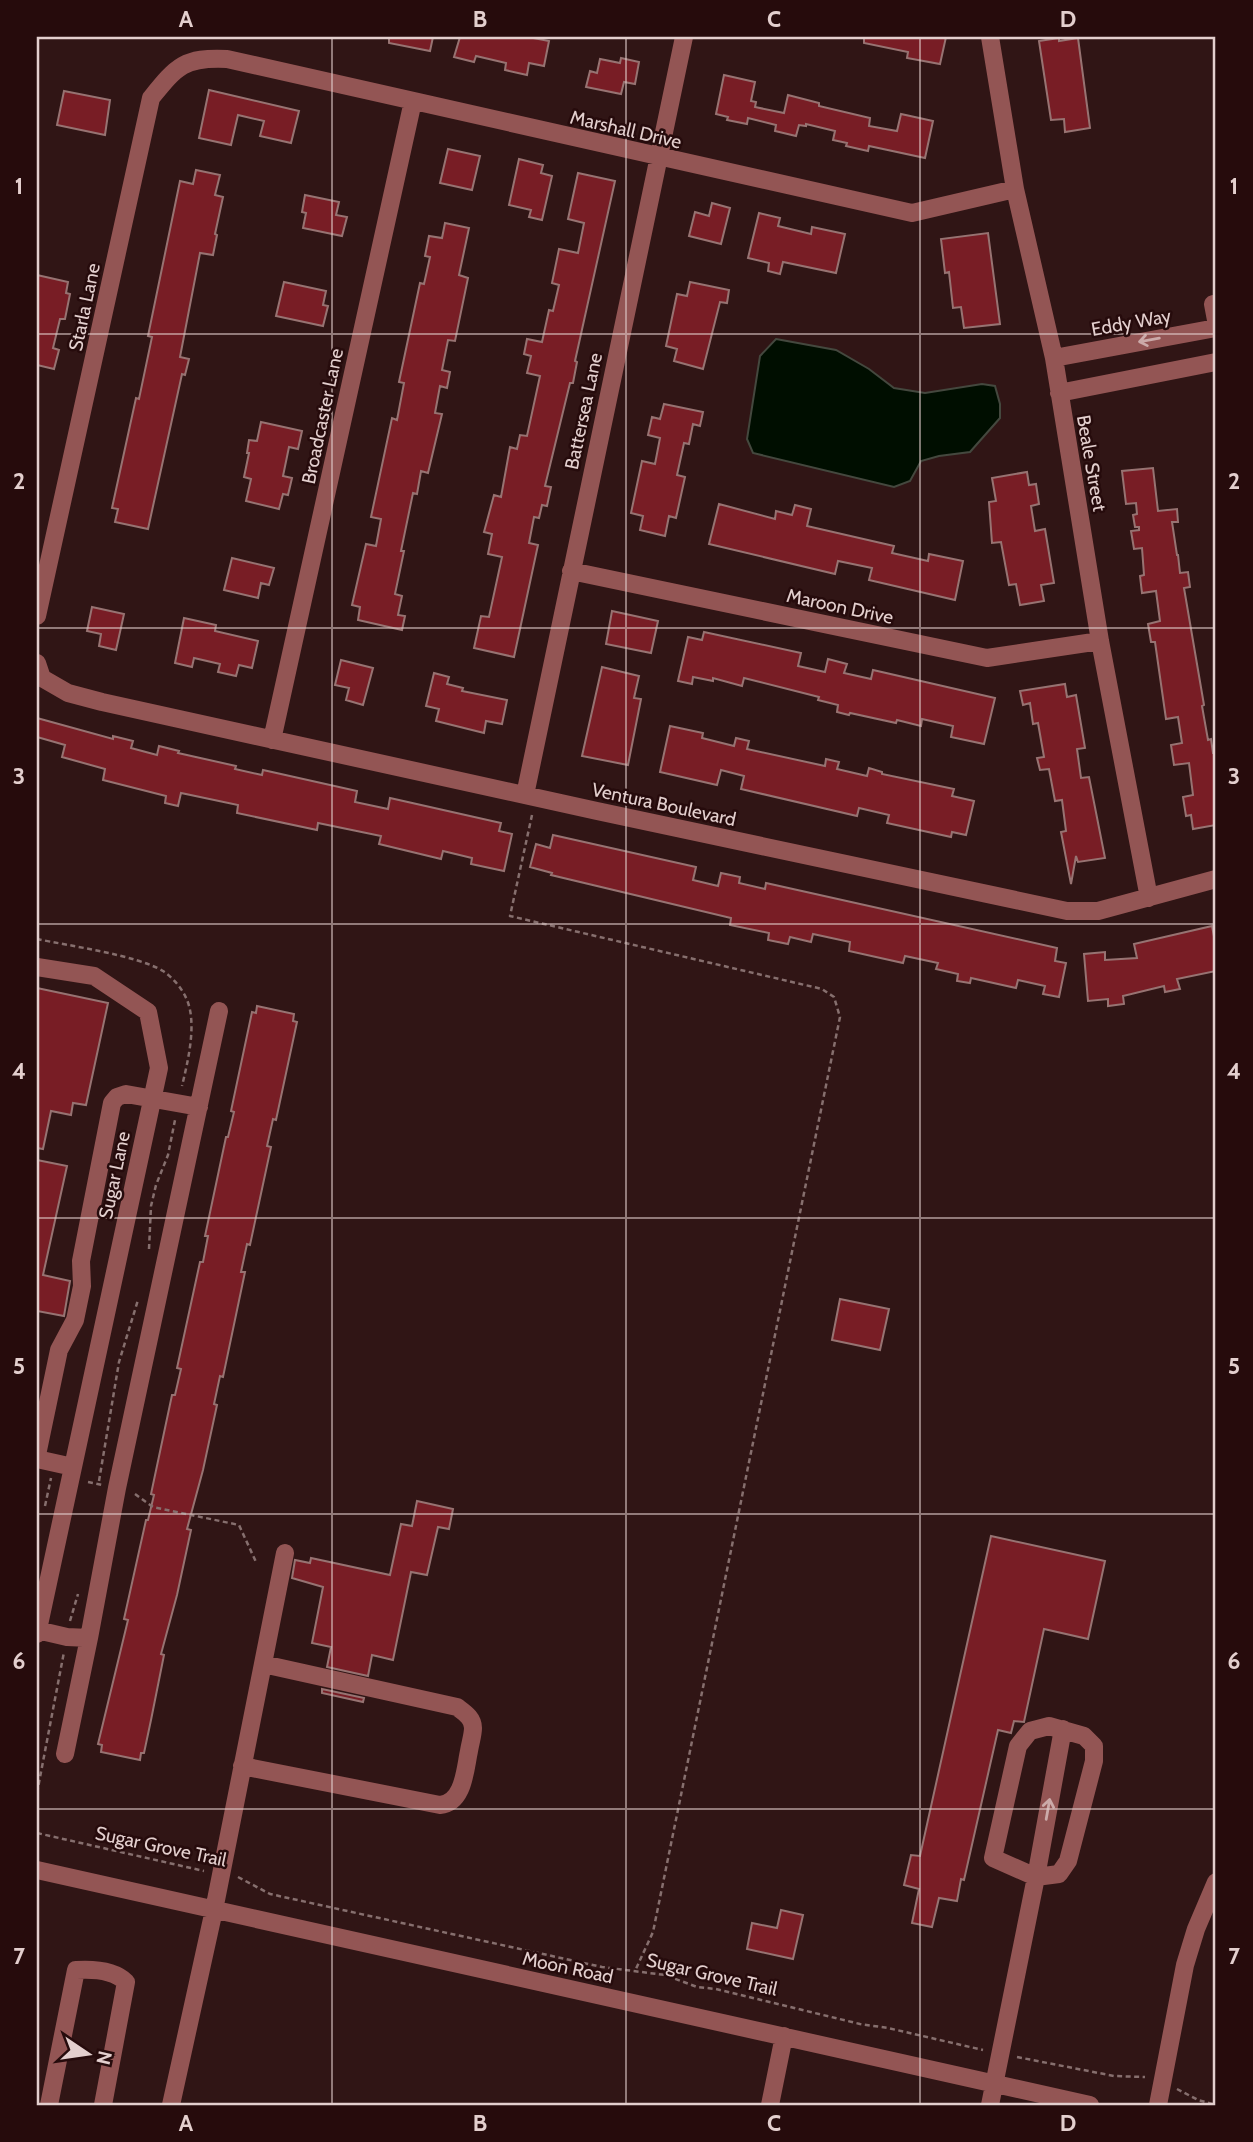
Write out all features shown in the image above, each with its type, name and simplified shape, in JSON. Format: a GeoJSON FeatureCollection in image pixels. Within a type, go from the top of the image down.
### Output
{"type":"FeatureCollection","features":[{"type":"Feature","properties":{"kind":"street","name":"Battersea Lane"},"geometry":{"type":"LineString","coordinates":[[530,796],[571,571],[684,37]]}},
{"type":"Feature","properties":{"kind":"street","name":"Beale Street"},"geometry":{"type":"LineString","coordinates":[[990,37],[1015,189],[1054,358],[1101,641],[1149,898]]}},
{"type":"Feature","properties":{"kind":"street","name":"Starla Lane"},"geometry":{"type":"LineString","coordinates":[[37,616],[151,99],[173,70],[200,58],[227,59]]}},
{"type":"Feature","properties":{"kind":"street","name":"Marshall Drive"},"geometry":{"type":"LineString","coordinates":[[227,59],[912,214],[1015,189]]}},
{"type":"Feature","properties":{"kind":"street","name":"Broadcaster Lane"},"geometry":{"type":"LineString","coordinates":[[272,740],[413,102]]}},
{"type":"Feature","properties":{"kind":"street","name":"Eddy Way"},"geometry":{"type":"LineString","coordinates":[[1054,358],[1216,328]]}},
{"type":"Feature","properties":{"kind":"street"},"geometry":{"type":"LineString","coordinates":[[1059,393],[1216,362]]}},
{"type":"Feature","properties":{"kind":"street","name":"Maroon Drive"},"geometry":{"type":"LineString","coordinates":[[571,571],[987,658],[1101,641]]}},
{"type":"Feature","properties":{"kind":"street","name":"Ventura Boulevard"},"geometry":{"type":"LineString","coordinates":[[37,663],[42,678],[68,693],[102,702],[1067,911],[1098,911],[1216,879]]}},
{"type":"Feature","properties":{"kind":"street","name":"Sugar Lane"},"geometry":{"type":"LineString","coordinates":[[37,967],[94,976],[148,1012],[159,1068],[37,1632]]}},
{"type":"Feature","properties":{"kind":"street"},"geometry":{"type":"LineString","coordinates":[[65,1754],[117,1488],[219,1011]]}},
{"type":"Feature","properties":{"kind":"street"},"geometry":{"type":"LineString","coordinates":[[73,1467],[37,1457],[59,1350],[75,1320],[82,1286],[81,1261],[112,1103],[117,1097],[126,1094],[199,1107]]}},
{"type":"Feature","properties":{"kind":"street"},"geometry":{"type":"LineString","coordinates":[[171,2105],[214,1910],[285,1553]]}},
{"type":"Feature","properties":{"kind":"street"},"geometry":{"type":"LineString","coordinates":[[37,1632],[89,1638]]}},
{"type":"Feature","properties":{"kind":"street"},"geometry":{"type":"LineString","coordinates":[[242,1766],[440,1805],[448,1804],[457,1796],[463,1782],[473,1727],[469,1715],[457,1707],[263,1664]]}},
{"type":"Feature","properties":{"kind":"street"},"geometry":{"type":"LineString","coordinates":[[1049,1726],[1063,1729],[1084,1737],[1094,1746],[1094,1760],[1068,1861],[1059,1874],[1036,1877],[993,1858],[1018,1746],[1030,1731],[1049,1726]]}},
{"type":"Feature","properties":{"kind":"street"},"geometry":{"type":"LineString","coordinates":[[990,2105],[1063,1729]]}},
{"type":"Feature","properties":{"kind":"street","name":"Moon Road"},"geometry":{"type":"LineString","coordinates":[[37,1870],[1090,2105]]}},
{"type":"Feature","properties":{"kind":"street"},"geometry":{"type":"LineString","coordinates":[[1157,2105],[1185,1965],[1196,1929],[1216,1882]]}},
{"type":"Feature","properties":{"kind":"street"},"geometry":{"type":"LineString","coordinates":[[49,2105],[76,1970],[88,1969],[119,1975],[126,1982],[103,2105]]}},
{"type":"Feature","properties":{"kind":"street"},"geometry":{"type":"LineString","coordinates":[[770,2105],[784,2036]]}},
{"type":"Feature","properties":{"kind":"path"},"geometry":{"type":"LineString","coordinates":[[530,796],[510,916],[822,989],[834,998],[840,1017],[653,1932],[635,1971]]}},
{"type":"Feature","properties":{"kind":"path"},"geometry":{"type":"LineString","coordinates":[[99,1485],[131,1490],[153,1507],[239,1525],[256,1562]]}},
{"type":"Feature","properties":{"kind":"path","name":"Sugar Grove Trail"},"geometry":{"type":"LineString","coordinates":[[37,1833],[235,1876],[270,1894],[602,1967],[665,1975],[697,1987],[716,1989],[860,2024],[1001,2054],[1114,2077],[1139,2076],[1161,2081],[1198,2100],[1216,2105]]}},
{"type":"Feature","properties":{"kind":"shaded area"},"geometry":{"type":"Polygon","coordinates":[[[776,339],[836,350],[869,369],[894,388],[925,393],[982,384],[995,386],[1000,404],[1000,418],[970,452],[921,461],[910,481],[894,487],[753,453],[747,439],[760,356],[776,339]]]}},
{"type":"Feature","properties":{"kind":"building"},"geometry":{"type":"Polygon","coordinates":[[[389,37],[433,37],[430,51],[389,43],[389,37]]]}},
{"type":"Feature","properties":{"kind":"building"},"geometry":{"type":"Polygon","coordinates":[[[460,37],[528,37],[549,41],[544,66],[529,63],[527,75],[505,70],[506,63],[476,56],[474,62],[454,57],[460,37]]]}},
{"type":"Feature","properties":{"kind":"building"},"geometry":{"type":"Polygon","coordinates":[[[864,37],[946,37],[940,64],[907,58],[908,52],[864,43],[864,37]]]}},
{"type":"Feature","properties":{"kind":"building"},"geometry":{"type":"Polygon","coordinates":[[[1059,38],[1059,41],[1078,38],[1090,128],[1065,132],[1064,119],[1051,120],[1039,41],[1059,38]]]}},
{"type":"Feature","properties":{"kind":"building"},"geometry":{"type":"Polygon","coordinates":[[[621,58],[639,62],[635,84],[624,82],[621,94],[586,87],[590,71],[597,73],[600,59],[620,63],[621,58]]]}},
{"type":"Feature","properties":{"kind":"building"},"geometry":{"type":"Polygon","coordinates":[[[724,75],[755,82],[751,101],[756,102],[755,107],[784,113],[788,95],[819,103],[819,106],[870,118],[869,126],[897,131],[901,114],[933,121],[925,158],[869,146],[868,151],[846,146],[847,143],[833,140],[835,131],[806,124],[799,125],[796,136],[775,131],[776,125],[748,118],[747,124],[727,120],[728,117],[716,114],[724,75]]]}},
{"type":"Feature","properties":{"kind":"building"},"geometry":{"type":"Polygon","coordinates":[[[209,90],[299,111],[291,143],[260,136],[264,121],[238,115],[231,145],[199,138],[209,90]]]}},
{"type":"Feature","properties":{"kind":"building"},"geometry":{"type":"Polygon","coordinates":[[[64,91],[110,100],[105,135],[57,125],[64,91]]]}},
{"type":"Feature","properties":{"kind":"building"},"geometry":{"type":"Polygon","coordinates":[[[448,149],[480,156],[472,190],[440,183],[448,149]]]}},
{"type":"Feature","properties":{"kind":"building"},"geometry":{"type":"Polygon","coordinates":[[[519,159],[543,165],[541,173],[552,176],[542,220],[529,217],[531,210],[509,205],[519,159]]]}},
{"type":"Feature","properties":{"kind":"building"},"geometry":{"type":"Polygon","coordinates":[[[196,170],[220,175],[215,195],[223,197],[213,255],[200,253],[180,357],[189,359],[185,375],[182,374],[148,529],[115,522],[118,509],[112,508],[152,337],[148,336],[180,181],[193,184],[196,170]]]}},
{"type":"Feature","properties":{"kind":"building"},"geometry":{"type":"Polygon","coordinates":[[[578,173],[615,181],[575,361],[573,383],[570,383],[545,486],[551,487],[547,506],[542,505],[539,518],[534,517],[529,543],[538,545],[514,657],[474,648],[481,616],[489,617],[502,557],[488,554],[492,534],[484,532],[494,495],[501,497],[510,447],[517,449],[520,435],[527,436],[540,376],[527,373],[531,356],[524,354],[527,339],[542,342],[549,310],[553,311],[559,285],[552,283],[559,249],[578,253],[584,223],[568,219],[578,173]]]}},
{"type":"Feature","properties":{"kind":"building"},"geometry":{"type":"Polygon","coordinates":[[[305,195],[339,202],[336,215],[347,217],[342,236],[303,228],[305,195]]]}},
{"type":"Feature","properties":{"kind":"building"},"geometry":{"type":"Polygon","coordinates":[[[712,203],[730,208],[721,244],[689,236],[695,212],[709,216],[712,203]]]}},
{"type":"Feature","properties":{"kind":"building"},"geometry":{"type":"Polygon","coordinates":[[[759,213],[780,218],[778,226],[811,234],[812,227],[845,234],[836,273],[783,262],[780,274],[768,271],[769,263],[748,258],[759,213]]]}},
{"type":"Feature","properties":{"kind":"building"},"geometry":{"type":"Polygon","coordinates":[[[445,223],[469,228],[459,275],[468,278],[455,341],[448,340],[442,370],[450,372],[447,388],[440,386],[435,413],[442,414],[428,473],[421,471],[417,494],[413,493],[401,551],[404,551],[395,594],[402,596],[398,615],[405,616],[402,630],[358,620],[360,607],[352,605],[366,544],[376,546],[381,519],[371,517],[392,418],[397,420],[404,383],[399,382],[420,283],[424,284],[430,257],[425,256],[429,236],[442,238],[445,223]]]}},
{"type":"Feature","properties":{"kind":"building"},"geometry":{"type":"Polygon","coordinates":[[[988,233],[1000,324],[964,328],[961,307],[953,308],[949,272],[945,273],[941,239],[988,233]]]}},
{"type":"Feature","properties":{"kind":"building"},"geometry":{"type":"Polygon","coordinates":[[[37,275],[68,282],[66,293],[70,294],[65,319],[60,319],[53,348],[59,350],[54,369],[37,365],[37,275]]]}},
{"type":"Feature","properties":{"kind":"building"},"geometry":{"type":"Polygon","coordinates":[[[284,282],[326,291],[323,305],[328,306],[323,326],[276,316],[284,282]]]}},
{"type":"Feature","properties":{"kind":"building"},"geometry":{"type":"Polygon","coordinates":[[[690,282],[729,290],[727,303],[720,302],[703,369],[674,361],[677,349],[666,346],[677,294],[687,296],[690,282]]]}},
{"type":"Feature","properties":{"kind":"building"},"geometry":{"type":"Polygon","coordinates":[[[664,404],[703,412],[700,426],[693,424],[689,444],[684,443],[677,475],[685,477],[676,518],[669,516],[665,536],[640,530],[643,516],[631,513],[642,461],[655,464],[660,438],[648,435],[652,417],[660,419],[664,404]]]}},
{"type":"Feature","properties":{"kind":"building"},"geometry":{"type":"Polygon","coordinates":[[[261,422],[302,431],[298,449],[289,447],[283,476],[292,478],[288,495],[283,494],[279,509],[246,501],[251,479],[244,477],[249,440],[257,441],[261,422]]]}},
{"type":"Feature","properties":{"kind":"building"},"geometry":{"type":"Polygon","coordinates":[[[1153,468],[1158,511],[1177,509],[1178,522],[1172,522],[1177,555],[1180,573],[1188,572],[1190,587],[1184,588],[1204,705],[1202,706],[1208,740],[1211,739],[1213,753],[1216,753],[1216,825],[1193,829],[1191,815],[1186,816],[1183,797],[1193,795],[1189,763],[1174,765],[1171,745],[1182,743],[1178,717],[1166,719],[1155,642],[1151,642],[1148,624],[1160,621],[1156,591],[1142,593],[1142,548],[1134,549],[1131,531],[1139,530],[1139,527],[1135,527],[1133,515],[1137,514],[1136,503],[1126,504],[1122,471],[1153,468]]]}},
{"type":"Feature","properties":{"kind":"building"},"geometry":{"type":"Polygon","coordinates":[[[1027,472],[1029,485],[1036,484],[1039,504],[1031,506],[1035,531],[1045,529],[1054,583],[1041,585],[1044,601],[1020,605],[1016,584],[1009,585],[1001,542],[992,543],[989,502],[996,501],[992,478],[1027,472]]]}},
{"type":"Feature","properties":{"kind":"building"},"geometry":{"type":"Polygon","coordinates":[[[719,504],[775,519],[776,511],[792,515],[795,505],[811,509],[807,526],[894,546],[892,553],[928,561],[929,554],[963,561],[955,600],[869,580],[872,568],[838,561],[835,574],[709,544],[719,504]]]}},
{"type":"Feature","properties":{"kind":"building"},"geometry":{"type":"Polygon","coordinates":[[[232,558],[274,568],[269,585],[261,583],[258,598],[224,590],[232,558]]]}},
{"type":"Feature","properties":{"kind":"building"},"geometry":{"type":"Polygon","coordinates":[[[92,607],[124,614],[116,650],[99,646],[101,634],[87,631],[92,607]]]}},
{"type":"Feature","properties":{"kind":"building"},"geometry":{"type":"Polygon","coordinates":[[[612,611],[658,621],[651,653],[606,644],[612,611]]]}},
{"type":"Feature","properties":{"kind":"building"},"geometry":{"type":"Polygon","coordinates":[[[184,618],[216,625],[215,631],[258,641],[252,668],[239,665],[236,676],[218,672],[220,664],[194,658],[192,667],[175,663],[184,618]]]}},
{"type":"Feature","properties":{"kind":"building"},"geometry":{"type":"Polygon","coordinates":[[[704,632],[801,653],[798,666],[825,672],[828,659],[847,664],[844,673],[871,679],[873,670],[995,698],[984,744],[951,737],[953,726],[922,719],[921,726],[897,720],[896,723],[850,713],[849,715],[837,712],[838,705],[818,700],[819,697],[744,678],[742,686],[713,678],[713,681],[693,677],[692,684],[678,681],[688,637],[702,640],[704,632]]]}},
{"type":"Feature","properties":{"kind":"building"},"geometry":{"type":"Polygon","coordinates":[[[341,660],[373,668],[363,705],[346,700],[349,688],[335,685],[341,660]]]}},
{"type":"Feature","properties":{"kind":"building"},"geometry":{"type":"Polygon","coordinates":[[[602,667],[639,676],[634,698],[641,699],[628,765],[582,756],[602,667]]]}},
{"type":"Feature","properties":{"kind":"building"},"geometry":{"type":"Polygon","coordinates":[[[434,673],[449,677],[447,684],[463,688],[462,691],[507,700],[502,724],[486,721],[484,733],[436,721],[439,709],[426,706],[434,673]]]}},
{"type":"Feature","properties":{"kind":"building"},"geometry":{"type":"Polygon","coordinates":[[[1065,684],[1067,697],[1076,695],[1085,748],[1077,749],[1081,778],[1089,777],[1105,858],[1078,862],[1076,856],[1071,884],[1061,832],[1066,831],[1062,800],[1055,801],[1049,769],[1040,770],[1037,758],[1044,757],[1038,723],[1033,724],[1030,703],[1023,705],[1020,691],[1065,684]]]}},
{"type":"Feature","properties":{"kind":"building"},"geometry":{"type":"Polygon","coordinates":[[[37,718],[113,739],[113,736],[133,741],[131,748],[157,755],[159,746],[236,766],[235,769],[262,775],[263,770],[357,791],[355,802],[388,809],[390,798],[501,823],[499,831],[512,834],[504,871],[471,864],[472,858],[443,851],[441,859],[379,844],[381,836],[318,823],[317,830],[237,813],[238,805],[181,793],[178,806],[165,803],[166,796],[103,780],[105,769],[62,757],[65,745],[37,737],[37,718]]]}},
{"type":"Feature","properties":{"kind":"building"},"geometry":{"type":"Polygon","coordinates":[[[670,726],[703,733],[702,738],[734,746],[736,738],[749,741],[747,749],[825,766],[826,759],[839,762],[837,769],[867,776],[869,768],[882,774],[954,789],[952,796],[974,801],[966,835],[952,832],[951,837],[887,823],[889,815],[859,808],[857,816],[741,789],[744,776],[721,770],[717,785],[660,772],[670,726]]]}},
{"type":"Feature","properties":{"kind":"building"},"geometry":{"type":"Polygon","coordinates":[[[553,835],[696,867],[693,880],[718,886],[721,873],[740,877],[739,883],[765,889],[766,883],[1057,948],[1055,961],[1066,963],[1059,997],[1043,994],[1045,986],[1018,980],[1016,988],[971,978],[970,983],[957,981],[958,974],[936,969],[938,963],[905,956],[903,963],[849,951],[850,942],[813,934],[811,942],[790,937],[788,944],[768,940],[769,933],[730,925],[731,918],[551,875],[552,873],[530,867],[536,844],[550,848],[553,835]]]}},
{"type":"Feature","properties":{"kind":"building"},"geometry":{"type":"Polygon","coordinates":[[[1212,926],[1216,947],[1216,971],[1177,979],[1180,989],[1165,992],[1164,986],[1123,996],[1124,1004],[1108,1006],[1108,999],[1088,1001],[1084,954],[1105,952],[1105,960],[1137,958],[1134,944],[1212,926]]]}},
{"type":"Feature","properties":{"kind":"building"},"geometry":{"type":"Polygon","coordinates":[[[37,988],[108,1003],[86,1105],[73,1103],[71,1115],[51,1111],[43,1149],[37,1148],[37,988]]]}},
{"type":"Feature","properties":{"kind":"building"},"geometry":{"type":"Polygon","coordinates":[[[257,1006],[294,1014],[293,1021],[297,1022],[276,1120],[273,1119],[267,1146],[271,1147],[250,1245],[247,1244],[241,1272],[245,1272],[223,1377],[220,1376],[214,1404],[217,1405],[203,1470],[187,1529],[191,1530],[161,1654],[164,1655],[144,1753],[141,1753],[140,1760],[101,1752],[102,1745],[98,1744],[128,1620],[124,1619],[154,1495],[151,1494],[172,1395],[175,1395],[181,1369],[177,1368],[200,1262],[203,1262],[208,1236],[205,1236],[234,1112],[231,1111],[252,1012],[256,1013],[257,1006]]]}},
{"type":"Feature","properties":{"kind":"building"},"geometry":{"type":"Polygon","coordinates":[[[37,1160],[67,1166],[43,1275],[70,1281],[64,1316],[37,1311],[37,1160]]]}},
{"type":"Feature","properties":{"kind":"building"},"geometry":{"type":"Polygon","coordinates":[[[840,1299],[889,1309],[880,1350],[832,1340],[840,1299]]]}},
{"type":"Feature","properties":{"kind":"building"},"geometry":{"type":"Polygon","coordinates":[[[417,1501],[453,1509],[449,1529],[438,1527],[427,1575],[411,1572],[393,1660],[372,1655],[368,1676],[327,1667],[331,1647],[312,1643],[323,1587],[292,1578],[295,1560],[310,1563],[311,1558],[390,1575],[401,1524],[412,1526],[417,1501]]]}},
{"type":"Feature","properties":{"kind":"building"},"geometry":{"type":"Polygon","coordinates":[[[991,1536],[1105,1561],[1088,1639],[1044,1629],[1024,1722],[1014,1721],[1011,1733],[998,1730],[957,1901],[939,1898],[932,1927],[912,1923],[919,1889],[904,1885],[911,1855],[920,1856],[991,1536]]]}},
{"type":"Feature","properties":{"kind":"building"},"geometry":{"type":"Polygon","coordinates":[[[322,1689],[364,1698],[363,1702],[322,1693],[322,1689]]]}},
{"type":"Feature","properties":{"kind":"building"},"geometry":{"type":"Polygon","coordinates":[[[781,1910],[803,1915],[793,1959],[747,1949],[752,1923],[777,1928],[781,1910]]]}}]}
